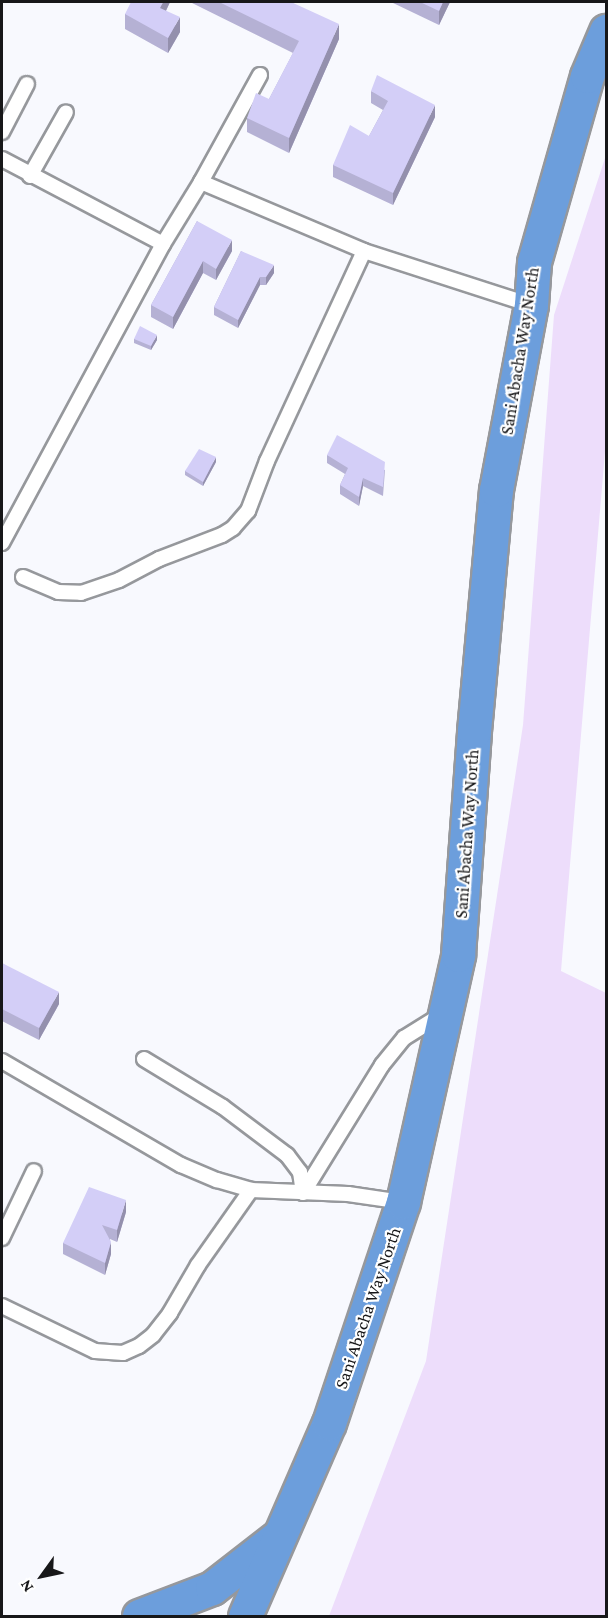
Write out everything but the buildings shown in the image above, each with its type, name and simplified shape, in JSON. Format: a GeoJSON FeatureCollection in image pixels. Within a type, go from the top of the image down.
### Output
{"type":"FeatureCollection","features":[{"type":"Feature","properties":{"kind":"highway","name":"Sani Abacha Way North"},"geometry":{"type":"LineString","coordinates":[[244,1617],[329,1423],[403,1202],[458,955],[474,731],[496,490],[531,305],[534,262],[597,79],[606,31]]}},
{"type":"Feature","properties":{"kind":"highway"},"geometry":{"type":"LineString","coordinates":[[139,1617],[212,1588],[282,1533]]}},
{"type":"Feature","properties":{"kind":"lane"},"geometry":{"type":"LineString","coordinates":[[2,543],[163,244],[201,182],[260,75]]}},
{"type":"Feature","properties":{"kind":"lane"},"geometry":{"type":"LineString","coordinates":[[2,132],[27,84]]}},
{"type":"Feature","properties":{"kind":"lane"},"geometry":{"type":"LineString","coordinates":[[30,176],[66,112]]}},
{"type":"Feature","properties":{"kind":"lane"},"geometry":{"type":"LineString","coordinates":[[2,159],[30,176],[163,244]]}},
{"type":"Feature","properties":{"kind":"lane"},"geometry":{"type":"LineString","coordinates":[[201,182],[364,251],[531,305]]}},
{"type":"Feature","properties":{"kind":"lane"},"geometry":{"type":"LineString","coordinates":[[23,577],[58,592],[81,593],[119,580],[159,559],[222,535],[233,528],[248,511],[267,461],[364,251]]}},
{"type":"Feature","properties":{"kind":"lane"},"geometry":{"type":"LineString","coordinates":[[303,1193],[382,1065],[404,1038],[446,1012]]}},
{"type":"Feature","properties":{"kind":"lane"},"geometry":{"type":"LineString","coordinates":[[144,1059],[224,1107],[286,1155],[300,1172],[303,1193]]}},
{"type":"Feature","properties":{"kind":"lane"},"geometry":{"type":"LineString","coordinates":[[2,1061],[181,1165],[217,1180],[251,1190],[348,1194],[403,1202]]}},
{"type":"Feature","properties":{"kind":"lane"},"geometry":{"type":"LineString","coordinates":[[2,1238],[34,1171]]}},
{"type":"Feature","properties":{"kind":"lane"},"geometry":{"type":"LineString","coordinates":[[2,1306],[95,1351],[123,1353],[139,1346],[153,1335],[170,1313],[198,1265],[251,1190]]}},
{"type":"Feature","properties":{"kind":"shaded area"},"geometry":{"type":"Polygon","coordinates":[[[606,155],[606,440],[561,971],[606,993],[606,1616],[329,1616],[426,1361],[523,725],[554,315],[606,155]]]}}]}
